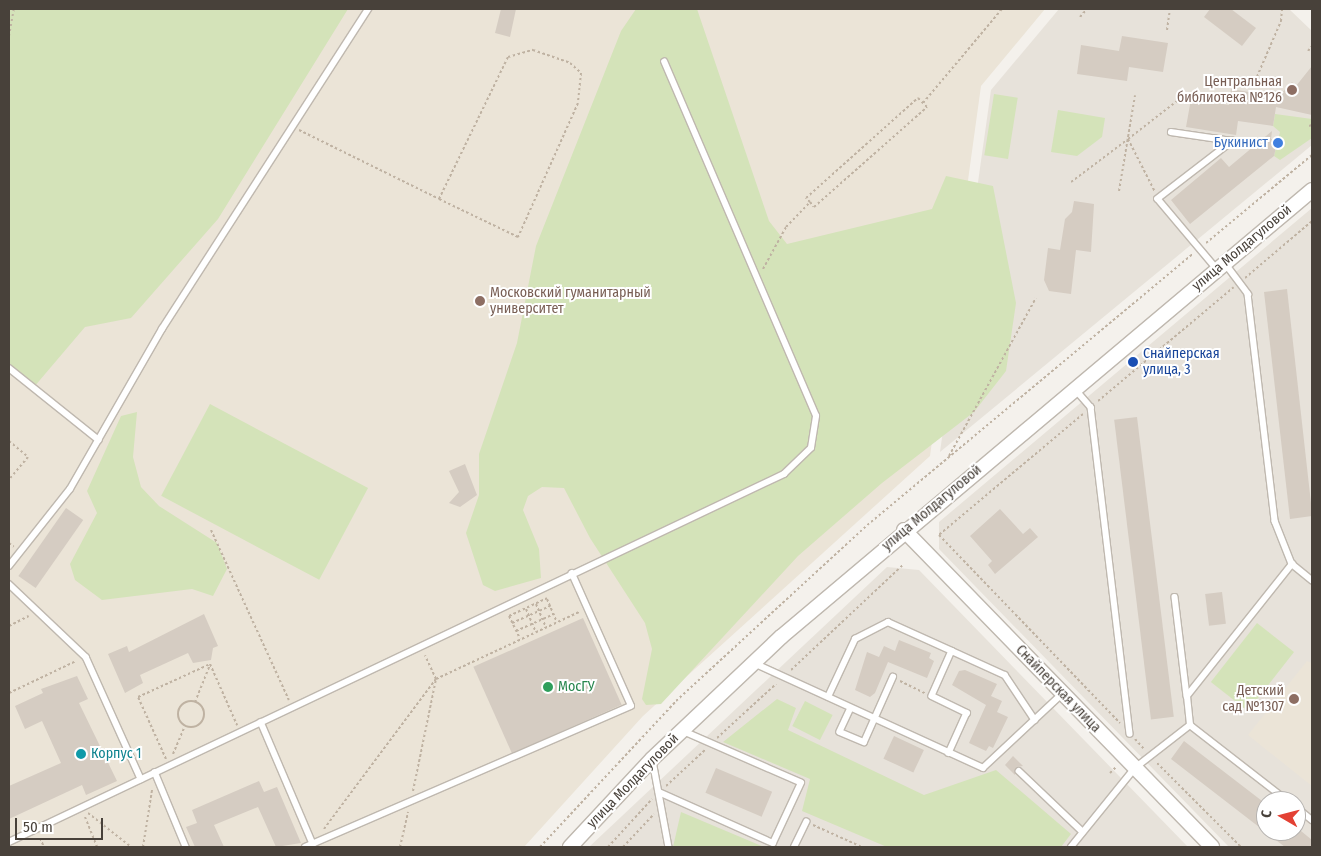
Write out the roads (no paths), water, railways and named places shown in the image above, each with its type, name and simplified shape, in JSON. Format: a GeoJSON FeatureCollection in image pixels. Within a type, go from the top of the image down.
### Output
{"type":"FeatureCollection","features":[{"type":"Feature","properties":{"kind":"street","name":"улица Молдагуловой"},"geometry":{"type":"LineString","coordinates":[[570,847],[652,759],[754,663],[904,530],[1312,190]]}},
{"type":"Feature","properties":{"kind":"street","name":"Снайперская улица"},"geometry":{"type":"LineString","coordinates":[[904,530],[1212,847]]}},
{"type":"Feature","properties":{"kind":"lane"},"geometry":{"type":"LineString","coordinates":[[9,566],[70,489],[162,329],[368,9]]}},
{"type":"Feature","properties":{"kind":"lane"},"geometry":{"type":"LineString","coordinates":[[9,842],[784,474],[811,448],[816,416],[664,62]]}},
{"type":"Feature","properties":{"kind":"lane"},"geometry":{"type":"LineString","coordinates":[[1172,132],[1233,141],[1158,199],[1199,248],[1240,282],[1248,294],[1276,521],[1292,564],[1312,580]]}},
{"type":"Feature","properties":{"kind":"lane"},"geometry":{"type":"LineString","coordinates":[[9,368],[99,440]]}},
{"type":"Feature","properties":{"kind":"lane"},"geometry":{"type":"LineString","coordinates":[[1075,388],[1090,407],[1130,734]]}},
{"type":"Feature","properties":{"kind":"lane"},"geometry":{"type":"LineString","coordinates":[[1187,696],[1292,564]]}},
{"type":"Feature","properties":{"kind":"lane"},"geometry":{"type":"LineString","coordinates":[[305,847],[631,706],[572,574]]}},
{"type":"Feature","properties":{"kind":"lane"},"geometry":{"type":"LineString","coordinates":[[9,584],[86,656],[141,779]]}},
{"type":"Feature","properties":{"kind":"lane"},"geometry":{"type":"LineString","coordinates":[[1175,597],[1190,724],[1275,791]]}},
{"type":"Feature","properties":{"kind":"lane"},"geometry":{"type":"LineString","coordinates":[[828,697],[854,639],[888,622],[1005,675],[1035,720]]}},
{"type":"Feature","properties":{"kind":"lane"},"geometry":{"type":"LineString","coordinates":[[949,753],[968,713],[932,696],[952,651]]}},
{"type":"Feature","properties":{"kind":"lane"},"geometry":{"type":"LineString","coordinates":[[754,663],[983,768],[1063,694]]}},
{"type":"Feature","properties":{"kind":"lane"},"geometry":{"type":"LineString","coordinates":[[851,708],[840,732],[864,742],[893,677]]}},
{"type":"Feature","properties":{"kind":"lane"},"geometry":{"type":"LineString","coordinates":[[261,722],[313,844]]}},
{"type":"Feature","properties":{"kind":"lane"},"geometry":{"type":"LineString","coordinates":[[1071,847],[1135,768],[1190,724]]}},
{"type":"Feature","properties":{"kind":"lane"},"geometry":{"type":"LineString","coordinates":[[659,792],[773,843],[801,783],[682,731]]}},
{"type":"Feature","properties":{"kind":"lane"},"geometry":{"type":"LineString","coordinates":[[652,759],[669,847]]}},
{"type":"Feature","properties":{"kind":"lane"},"geometry":{"type":"LineString","coordinates":[[1019,770],[1083,832]]}},
{"type":"Feature","properties":{"kind":"lane"},"geometry":{"type":"LineString","coordinates":[[156,772],[186,847]]}},
{"type":"Feature","properties":{"kind":"lane"},"geometry":{"type":"LineString","coordinates":[[794,847],[806,822]]}},
{"type":"Feature","properties":{"kind":"place","name":"Центральная библиотека №126"},"geometry":{"type":"Point","coordinates":[1292,90]}},
{"type":"Feature","properties":{"kind":"place","name":"Букинист"},"geometry":{"type":"Point","coordinates":[1278,143]}},
{"type":"Feature","properties":{"kind":"place","name":"Московский гуманитарный университет"},"geometry":{"type":"Point","coordinates":[480,301]}},
{"type":"Feature","properties":{"kind":"place","name":"Снайперская улица, 3"},"geometry":{"type":"Point","coordinates":[1133,362]}},
{"type":"Feature","properties":{"kind":"place","name":"МосГУ"},"geometry":{"type":"Point","coordinates":[548,687]}},
{"type":"Feature","properties":{"kind":"place","name":"Детский сад №1307"},"geometry":{"type":"Point","coordinates":[1294,699]}},
{"type":"Feature","properties":{"kind":"place","name":"Корпус 1"},"geometry":{"type":"Point","coordinates":[81,754]}}]}
